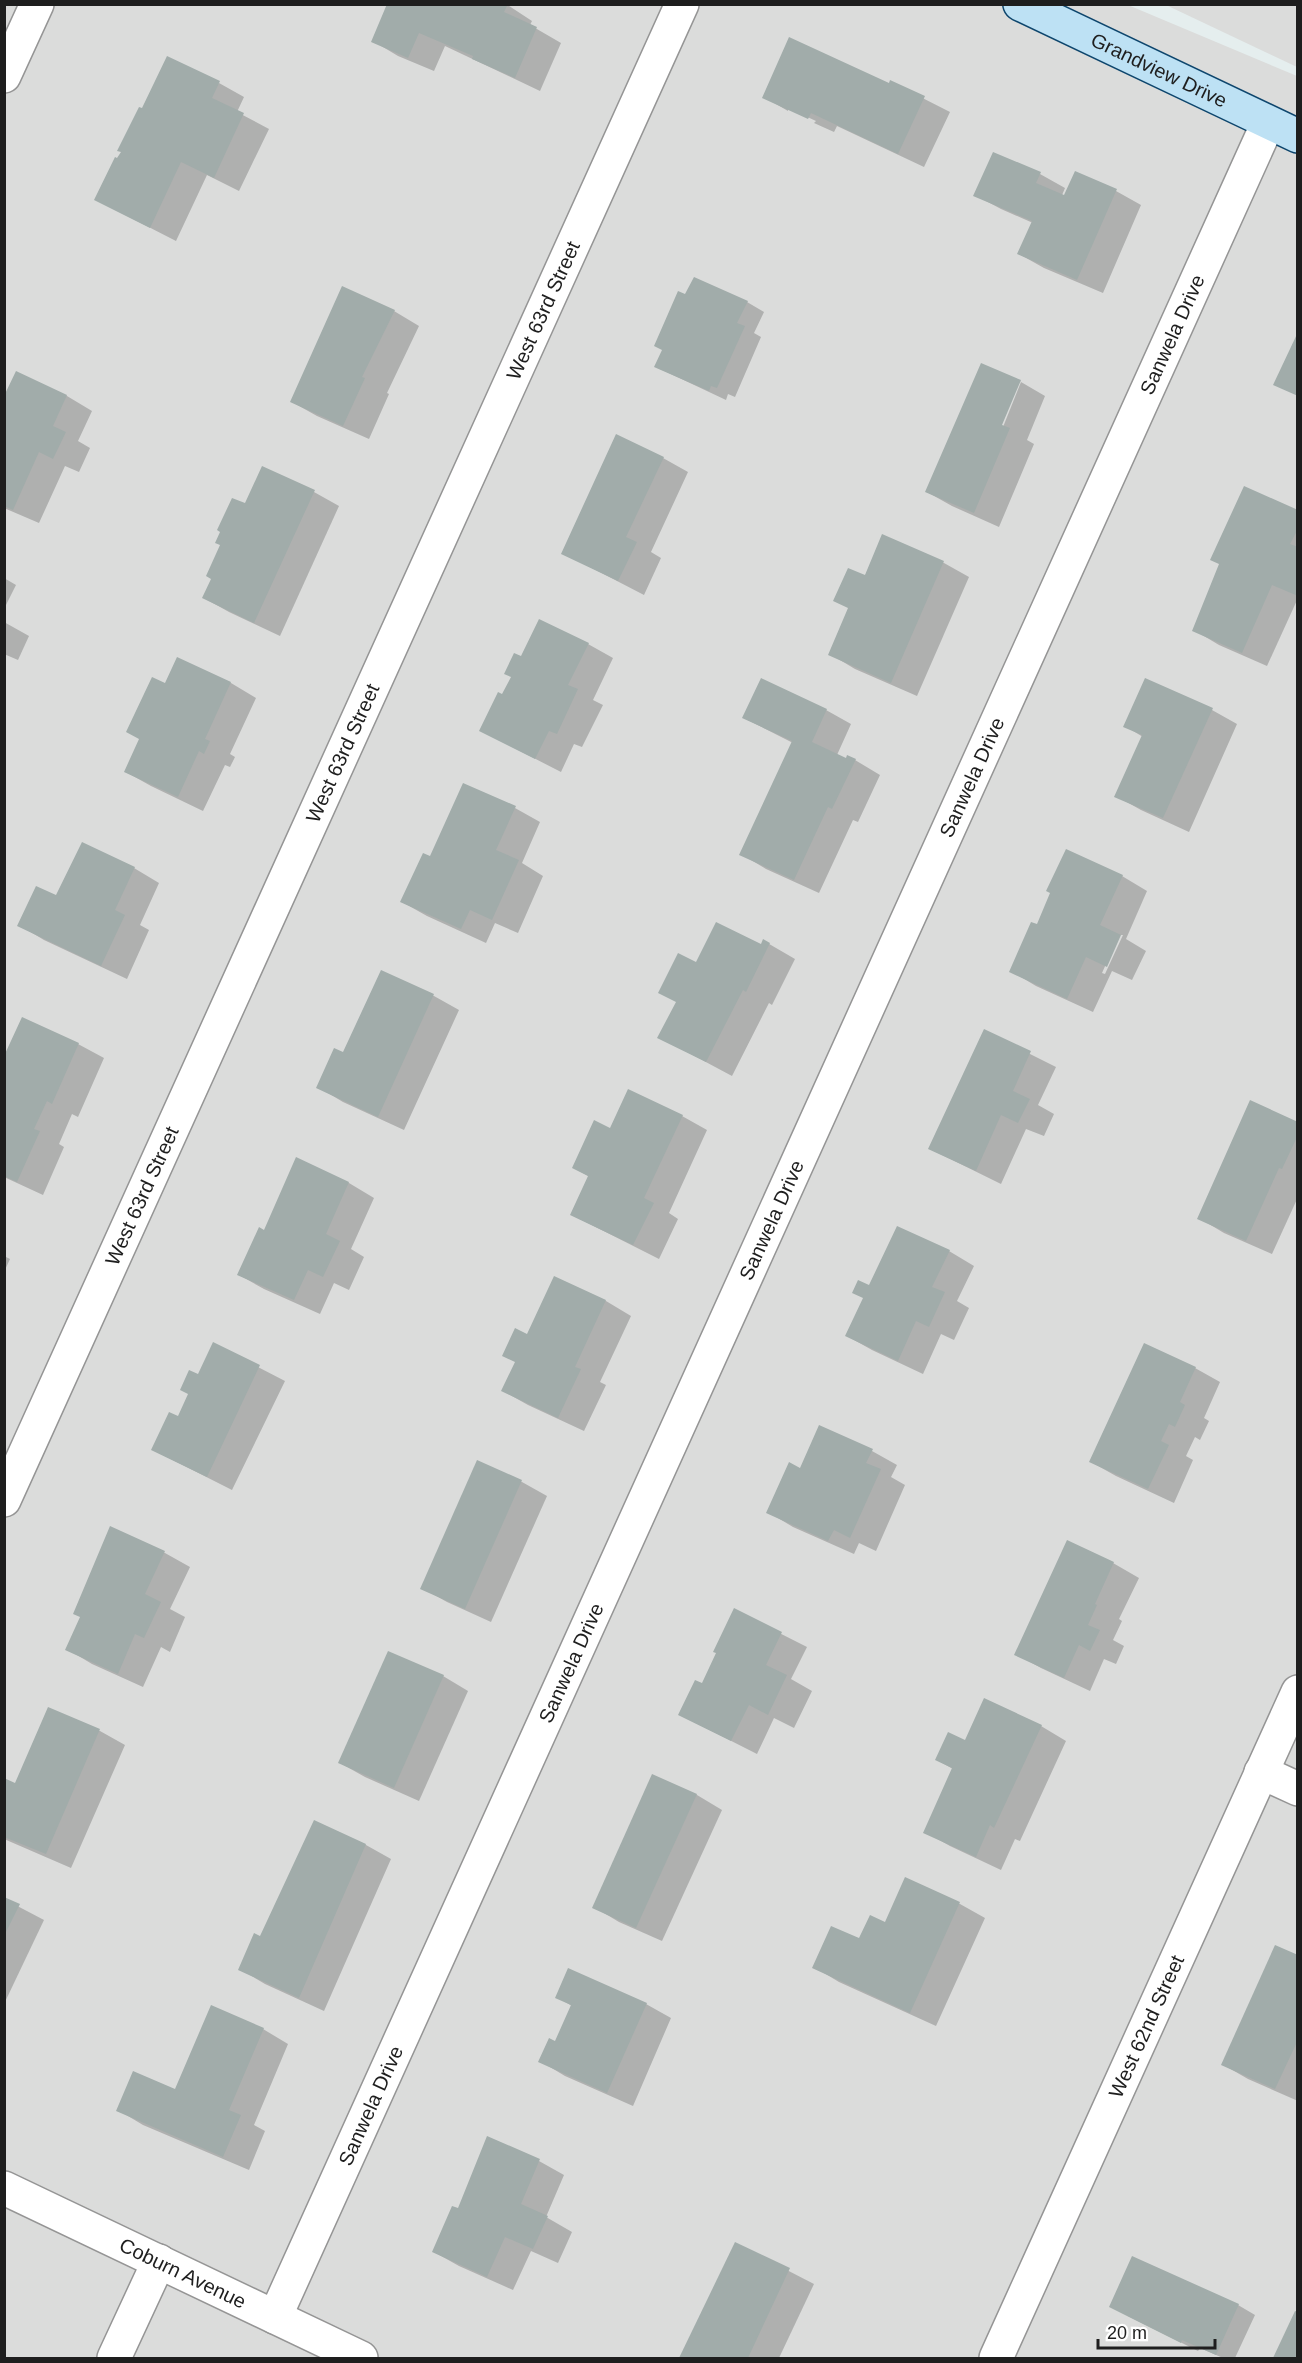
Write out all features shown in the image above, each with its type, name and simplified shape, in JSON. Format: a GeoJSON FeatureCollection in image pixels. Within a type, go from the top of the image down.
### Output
{"type":"FeatureCollection","features":[{"type":"Feature","properties":{"kind":"main road","name":"Grandview Drive"},"geometry":{"type":"LineString","coordinates":[[1020,4],[1298,136]]}},
{"type":"Feature","properties":{"kind":"street"},"geometry":{"type":"LineString","coordinates":[[4,76],[37,4]]}},
{"type":"Feature","properties":{"kind":"street","name":"West 63rd Street"},"geometry":{"type":"LineString","coordinates":[[4,1500],[682,4]]}},
{"type":"Feature","properties":{"kind":"street","name":"Sanwela Drive"},"geometry":{"type":"LineString","coordinates":[[275,2317],[1268,123]]}},
{"type":"Feature","properties":{"kind":"street","name":"West 62nd Street"},"geometry":{"type":"LineString","coordinates":[[996,2358],[1298,1692]]}},
{"type":"Feature","properties":{"kind":"street"},"geometry":{"type":"LineString","coordinates":[[1261,1772],[1298,1789]]}},
{"type":"Feature","properties":{"kind":"street","name":"Coburn Avenue"},"geometry":{"type":"LineString","coordinates":[[4,2188],[361,2358]]}},
{"type":"Feature","properties":{"kind":"street"},"geometry":{"type":"LineString","coordinates":[[114,2358],[159,2261]]}},
{"type":"Feature","properties":{"kind":"shaded area"},"geometry":{"type":"Polygon","coordinates":[[[5,5],[1128,5],[1297,76],[1297,2358],[5,2358],[5,5]]]}},
{"type":"Feature","properties":{"kind":"shaded area"},"geometry":{"type":"Polygon","coordinates":[[[1166,5],[1297,5],[1297,67],[1166,5]]]}},
{"type":"Feature","properties":{"kind":"building"},"geometry":{"type":"Polygon","coordinates":[[[387,4],[508,4],[504,12],[537,27],[515,78],[472,59],[473,56],[419,33],[408,58],[371,42],[387,4]]]}},
{"type":"Feature","properties":{"kind":"building"},"geometry":{"type":"Polygon","coordinates":[[[789,37],[889,83],[890,80],[925,96],[898,154],[811,113],[808,119],[762,98],[789,37]]]}},
{"type":"Feature","properties":{"kind":"building"},"geometry":{"type":"Polygon","coordinates":[[[167,56],[220,81],[212,98],[244,113],[214,178],[181,162],[150,228],[94,200],[115,157],[117,158],[121,152],[117,151],[139,107],[142,108],[167,56]]]}},
{"type":"Feature","properties":{"kind":"building"},"geometry":{"type":"Polygon","coordinates":[[[993,152],[1041,172],[1036,183],[1064,195],[1075,171],[1117,189],[1077,280],[1017,254],[1032,221],[973,196],[993,152]]]}},
{"type":"Feature","properties":{"kind":"building"},"geometry":{"type":"Polygon","coordinates":[[[694,277],[748,301],[737,323],[745,326],[717,388],[711,386],[709,391],[654,367],[662,350],[654,346],[678,291],[685,294],[694,277]]]}},
{"type":"Feature","properties":{"kind":"building"},"geometry":{"type":"Polygon","coordinates":[[[342,286],[395,310],[362,377],[365,378],[343,426],[290,402],[342,286]]]}},
{"type":"Feature","properties":{"kind":"building"},"geometry":{"type":"Polygon","coordinates":[[[1298,332],[1298,396],[1273,385],[1298,332]]]}},
{"type":"Feature","properties":{"kind":"building"},"geometry":{"type":"Polygon","coordinates":[[[981,363],[1021,380],[1002,425],[1010,428],[974,513],[925,492],[981,363]]]}},
{"type":"Feature","properties":{"kind":"building"},"geometry":{"type":"Polygon","coordinates":[[[16,371],[67,395],[53,426],[66,432],[53,459],[39,452],[13,510],[4,506],[4,396],[16,371]]]}},
{"type":"Feature","properties":{"kind":"building"},"geometry":{"type":"Polygon","coordinates":[[[616,434],[664,457],[626,537],[637,542],[618,581],[561,554],[616,434]]]}},
{"type":"Feature","properties":{"kind":"building"},"geometry":{"type":"Polygon","coordinates":[[[262,466],[315,490],[254,623],[202,598],[211,579],[206,576],[220,545],[215,543],[220,532],[217,530],[232,498],[245,503],[262,466]]]}},
{"type":"Feature","properties":{"kind":"building"},"geometry":{"type":"Polygon","coordinates":[[[1244,486],[1298,510],[1298,529],[1290,544],[1298,547],[1298,596],[1272,585],[1242,653],[1192,631],[1219,564],[1210,560],[1244,486]]]}},
{"type":"Feature","properties":{"kind":"building"},"geometry":{"type":"Polygon","coordinates":[[[882,534],[944,561],[891,683],[828,655],[848,608],[833,601],[848,568],[865,575],[882,534]]]}},
{"type":"Feature","properties":{"kind":"building"},"geometry":{"type":"Polygon","coordinates":[[[539,619],[589,643],[568,685],[578,689],[557,734],[549,731],[535,759],[479,731],[498,692],[502,694],[511,677],[504,674],[514,653],[521,656],[539,619]]]}},
{"type":"Feature","properties":{"kind":"building"},"geometry":{"type":"Polygon","coordinates":[[[177,657],[231,682],[205,739],[210,741],[204,754],[199,751],[178,797],[124,772],[139,739],[126,732],[152,677],[165,683],[177,657]]]}},
{"type":"Feature","properties":{"kind":"building"},"geometry":{"type":"Polygon","coordinates":[[[761,678],[827,709],[812,742],[846,758],[847,755],[856,759],[832,809],[828,807],[794,880],[739,855],[792,741],[742,718],[761,678]]]}},
{"type":"Feature","properties":{"kind":"building"},"geometry":{"type":"Polygon","coordinates":[[[1145,678],[1213,708],[1163,818],[1114,797],[1142,735],[1123,727],[1145,678]]]}},
{"type":"Feature","properties":{"kind":"building"},"geometry":{"type":"Polygon","coordinates":[[[463,783],[516,806],[496,850],[519,860],[492,920],[470,910],[461,929],[400,902],[423,853],[430,856],[463,783]]]}},
{"type":"Feature","properties":{"kind":"building"},"geometry":{"type":"Polygon","coordinates":[[[82,842],[135,867],[115,910],[125,915],[101,966],[17,926],[36,886],[56,895],[82,842]]]}},
{"type":"Feature","properties":{"kind":"building"},"geometry":{"type":"Polygon","coordinates":[[[1066,849],[1123,875],[1100,925],[1121,935],[1107,967],[1086,957],[1067,999],[1009,972],[1031,922],[1037,924],[1050,893],[1046,891],[1066,849]]]}},
{"type":"Feature","properties":{"kind":"building"},"geometry":{"type":"Polygon","coordinates":[[[716,922],[761,944],[763,939],[770,943],[746,992],[743,990],[706,1062],[657,1038],[676,1002],[658,993],[678,953],[696,962],[716,922]]]}},
{"type":"Feature","properties":{"kind":"building"},"geometry":{"type":"Polygon","coordinates":[[[381,970],[434,994],[378,1117],[316,1088],[334,1048],[343,1052],[381,970]]]}},
{"type":"Feature","properties":{"kind":"building"},"geometry":{"type":"Polygon","coordinates":[[[22,1017],[79,1043],[52,1104],[47,1101],[34,1129],[40,1131],[17,1182],[4,1176],[4,1056],[22,1017]]]}},
{"type":"Feature","properties":{"kind":"building"},"geometry":{"type":"Polygon","coordinates":[[[984,1029],[1031,1051],[1013,1091],[1030,1099],[1018,1123],[1001,1115],[976,1171],[928,1149],[984,1029]]]}},
{"type":"Feature","properties":{"kind":"building"},"geometry":{"type":"Polygon","coordinates":[[[628,1089],[683,1115],[644,1198],[654,1203],[633,1245],[570,1215],[588,1176],[572,1168],[594,1120],[610,1128],[628,1089]]]}},
{"type":"Feature","properties":{"kind":"building"},"geometry":{"type":"Polygon","coordinates":[[[1250,1100],[1298,1122],[1298,1135],[1282,1169],[1279,1168],[1246,1241],[1197,1219],[1250,1100]]]}},
{"type":"Feature","properties":{"kind":"building"},"geometry":{"type":"Polygon","coordinates":[[[296,1157],[349,1182],[326,1234],[340,1241],[323,1277],[308,1270],[294,1300],[237,1275],[259,1227],[264,1230],[296,1157]]]}},
{"type":"Feature","properties":{"kind":"building"},"geometry":{"type":"Polygon","coordinates":[[[897,1226],[950,1250],[932,1287],[945,1292],[929,1327],[916,1321],[898,1361],[845,1336],[863,1298],[852,1293],[858,1280],[869,1285],[897,1226]]]}},
{"type":"Feature","properties":{"kind":"building"},"geometry":{"type":"Polygon","coordinates":[[[554,1276],[606,1300],[575,1367],[581,1369],[558,1418],[501,1391],[515,1362],[502,1356],[515,1328],[527,1334],[554,1276]]]}},
{"type":"Feature","properties":{"kind":"building"},"geometry":{"type":"Polygon","coordinates":[[[213,1342],[260,1365],[207,1477],[151,1450],[169,1412],[178,1416],[188,1394],[180,1390],[189,1370],[198,1374],[213,1342]]]}},
{"type":"Feature","properties":{"kind":"building"},"geometry":{"type":"Polygon","coordinates":[[[1144,1343],[1196,1367],[1180,1402],[1185,1405],[1175,1427],[1169,1424],[1161,1441],[1169,1445],[1148,1489],[1089,1462],[1144,1343]]]}},
{"type":"Feature","properties":{"kind":"building"},"geometry":{"type":"Polygon","coordinates":[[[819,1425],[873,1449],[866,1463],[881,1469],[850,1538],[834,1530],[828,1541],[766,1513],[789,1462],[800,1468],[819,1425]]]}},
{"type":"Feature","properties":{"kind":"building"},"geometry":{"type":"Polygon","coordinates":[[[477,1460],[522,1480],[465,1609],[420,1589],[477,1460]]]}},
{"type":"Feature","properties":{"kind":"building"},"geometry":{"type":"Polygon","coordinates":[[[110,1526],[165,1551],[145,1594],[161,1602],[144,1638],[135,1634],[118,1674],[65,1650],[80,1617],[73,1614],[110,1526]]]}},
{"type":"Feature","properties":{"kind":"building"},"geometry":{"type":"Polygon","coordinates":[[[1067,1540],[1114,1562],[1088,1625],[1100,1630],[1090,1651],[1079,1645],[1064,1678],[1014,1655],[1067,1540]]]}},
{"type":"Feature","properties":{"kind":"building"},"geometry":{"type":"Polygon","coordinates":[[[734,1608],[782,1632],[766,1665],[787,1675],[768,1715],[749,1705],[731,1741],[678,1715],[695,1680],[702,1683],[716,1653],[713,1652],[734,1608]]]}},
{"type":"Feature","properties":{"kind":"building"},"geometry":{"type":"Polygon","coordinates":[[[388,1651],[444,1675],[394,1788],[338,1763],[388,1651]]]}},
{"type":"Feature","properties":{"kind":"building"},"geometry":{"type":"Polygon","coordinates":[[[984,1698],[1042,1725],[994,1828],[990,1825],[976,1857],[923,1833],[952,1768],[935,1760],[948,1732],[965,1740],[984,1698]]]}},
{"type":"Feature","properties":{"kind":"building"},"geometry":{"type":"Polygon","coordinates":[[[48,1707],[100,1729],[46,1854],[4,1837],[4,1778],[15,1783],[48,1707]]]}},
{"type":"Feature","properties":{"kind":"building"},"geometry":{"type":"Polygon","coordinates":[[[652,1774],[697,1794],[636,1928],[592,1908],[652,1774]]]}},
{"type":"Feature","properties":{"kind":"building"},"geometry":{"type":"Polygon","coordinates":[[[314,1820],[366,1844],[299,1998],[238,1970],[254,1933],[260,1936],[314,1820]]]}},
{"type":"Feature","properties":{"kind":"building"},"geometry":{"type":"Polygon","coordinates":[[[905,1877],[960,1902],[910,2013],[812,1968],[831,1926],[859,1938],[870,1915],[885,1922],[905,1877]]]}},
{"type":"Feature","properties":{"kind":"building"},"geometry":{"type":"Polygon","coordinates":[[[4,1897],[20,1904],[4,1936],[4,1897]]]}},
{"type":"Feature","properties":{"kind":"building"},"geometry":{"type":"Polygon","coordinates":[[[1275,1945],[1298,1955],[1298,2040],[1275,2089],[1221,2065],[1275,1945]]]}},
{"type":"Feature","properties":{"kind":"building"},"geometry":{"type":"Polygon","coordinates":[[[568,1968],[647,2003],[607,2093],[538,2062],[549,2038],[555,2041],[571,2005],[555,1998],[568,1968]]]}},
{"type":"Feature","properties":{"kind":"building"},"geometry":{"type":"Polygon","coordinates":[[[211,2005],[264,2028],[229,2110],[241,2115],[223,2157],[116,2111],[133,2071],[175,2089],[211,2005]]]}},
{"type":"Feature","properties":{"kind":"building"},"geometry":{"type":"Polygon","coordinates":[[[487,2136],[540,2159],[521,2204],[548,2216],[533,2249],[505,2237],[487,2277],[432,2252],[452,2206],[458,2208],[487,2136]]]}},
{"type":"Feature","properties":{"kind":"building"},"geometry":{"type":"Polygon","coordinates":[[[735,2242],[790,2268],[748,2358],[679,2358],[735,2242]]]}},
{"type":"Feature","properties":{"kind":"building"},"geometry":{"type":"Polygon","coordinates":[[[1132,2256],[1239,2304],[1216,2355],[1182,2340],[1181,2343],[1109,2307],[1132,2256]]]}},
{"type":"Feature","properties":{"kind":"building"},"geometry":{"type":"Polygon","coordinates":[[[1295,2311],[1298,2312],[1298,2358],[1273,2358],[1295,2311]]]}}]}
